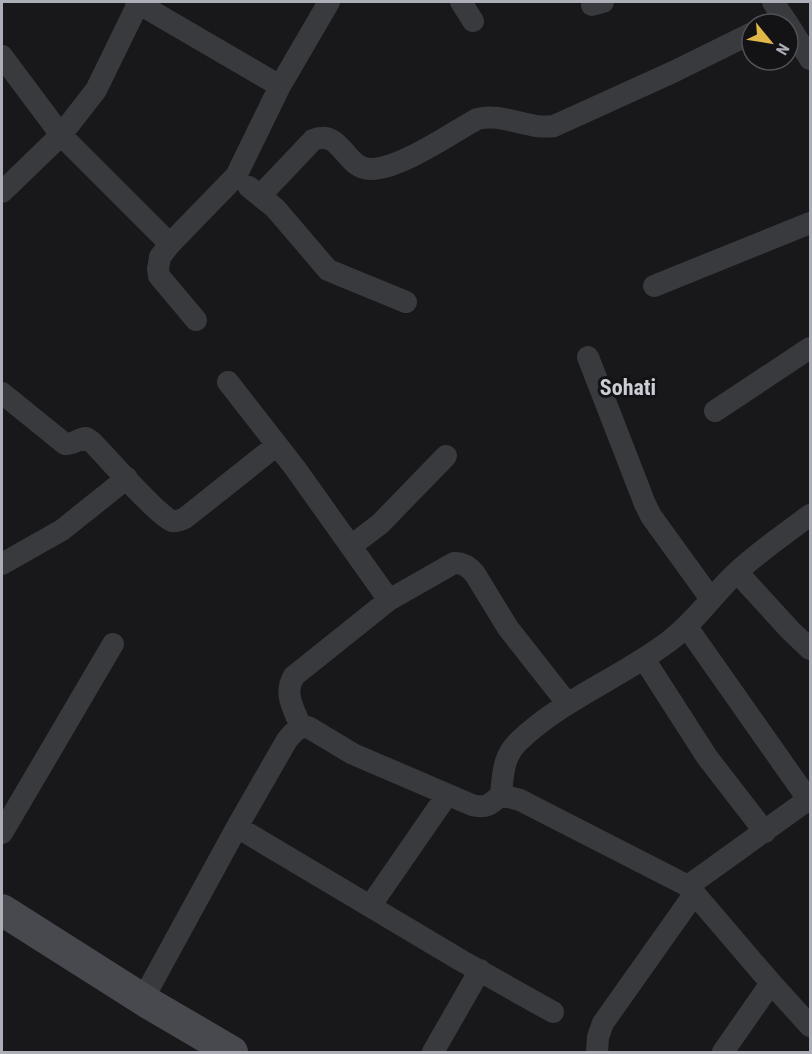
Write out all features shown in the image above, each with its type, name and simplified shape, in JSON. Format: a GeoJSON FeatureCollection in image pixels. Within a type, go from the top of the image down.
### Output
{"type":"FeatureCollection","features":[{"type":"Feature","properties":{"kind":"main road"},"geometry":{"type":"LineString","coordinates":[[2,910],[232,1053]]}},
{"type":"Feature","properties":{"kind":"street"},"geometry":{"type":"LineString","coordinates":[[2,192],[61,135],[96,90],[137,2],[280,86]]}},
{"type":"Feature","properties":{"kind":"street"},"geometry":{"type":"LineString","coordinates":[[196,320],[159,276],[160,257],[236,176],[280,86],[329,2]]}},
{"type":"Feature","properties":{"kind":"street"},"geometry":{"type":"LineString","coordinates":[[260,196],[313,140],[322,136],[330,138],[362,168],[371,169],[391,165],[477,119],[486,117],[536,127],[554,126],[740,39]]}},
{"type":"Feature","properties":{"kind":"street"},"geometry":{"type":"LineString","coordinates":[[800,45],[810,59]]}},
{"type":"Feature","properties":{"kind":"street"},"geometry":{"type":"LineString","coordinates":[[2,56],[61,135],[170,244]]}},
{"type":"Feature","properties":{"kind":"street"},"geometry":{"type":"LineString","coordinates":[[236,176],[275,208],[328,270],[406,302]]}},
{"type":"Feature","properties":{"kind":"street"},"geometry":{"type":"LineString","coordinates":[[654,286],[810,223]]}},
{"type":"Feature","properties":{"kind":"street"},"geometry":{"type":"LineString","coordinates":[[715,411],[810,348]]}},
{"type":"Feature","properties":{"kind":"street"},"geometry":{"type":"LineString","coordinates":[[588,357],[651,516],[711,599]]}},
{"type":"Feature","properties":{"kind":"street"},"geometry":{"type":"LineString","coordinates":[[228,382],[277,445],[389,600]]}},
{"type":"Feature","properties":{"kind":"street"},"geometry":{"type":"LineString","coordinates":[[2,393],[64,444],[69,445],[80,438],[86,438],[165,517],[178,522],[277,445]]}},
{"type":"Feature","properties":{"kind":"street"},"geometry":{"type":"LineString","coordinates":[[351,546],[380,524],[446,456]]}},
{"type":"Feature","properties":{"kind":"street"},"geometry":{"type":"LineString","coordinates":[[2,564],[62,530],[127,478]]}},
{"type":"Feature","properties":{"kind":"street"},"geometry":{"type":"LineString","coordinates":[[143,999],[237,827],[295,730],[301,727],[308,728],[353,754],[447,795],[482,808],[490,805],[501,795],[506,757],[519,741],[567,703],[644,659],[687,627],[737,572],[810,515]]}},
{"type":"Feature","properties":{"kind":"street"},"geometry":{"type":"LineString","coordinates":[[301,727],[289,695],[288,686],[294,676],[389,600],[454,563],[461,563],[469,567],[475,574],[508,628],[567,703]]}},
{"type":"Feature","properties":{"kind":"street"},"geometry":{"type":"LineString","coordinates":[[737,572],[810,649]]}},
{"type":"Feature","properties":{"kind":"street"},"geometry":{"type":"LineString","coordinates":[[597,1053],[598,1036],[603,1023],[692,890],[765,832],[810,800],[687,627]]}},
{"type":"Feature","properties":{"kind":"street"},"geometry":{"type":"LineString","coordinates":[[2,833],[113,644]]}},
{"type":"Feature","properties":{"kind":"street"},"geometry":{"type":"LineString","coordinates":[[644,659],[707,757],[765,832]]}},
{"type":"Feature","properties":{"kind":"street"},"geometry":{"type":"LineString","coordinates":[[370,905],[447,795]]}},
{"type":"Feature","properties":{"kind":"street"},"geometry":{"type":"LineString","coordinates":[[501,795],[520,800],[692,890],[810,1026]]}},
{"type":"Feature","properties":{"kind":"street"},"geometry":{"type":"LineString","coordinates":[[237,827],[553,1012]]}},
{"type":"Feature","properties":{"kind":"street"},"geometry":{"type":"LineString","coordinates":[[433,1053],[480,970]]}},
{"type":"Feature","properties":{"kind":"street"},"geometry":{"type":"LineString","coordinates":[[723,1053],[771,983]]}},
{"type":"Feature","properties":{"kind":"district","name":"Sohati"},"geometry":{"type":"Point","coordinates":[628,387]}}]}
